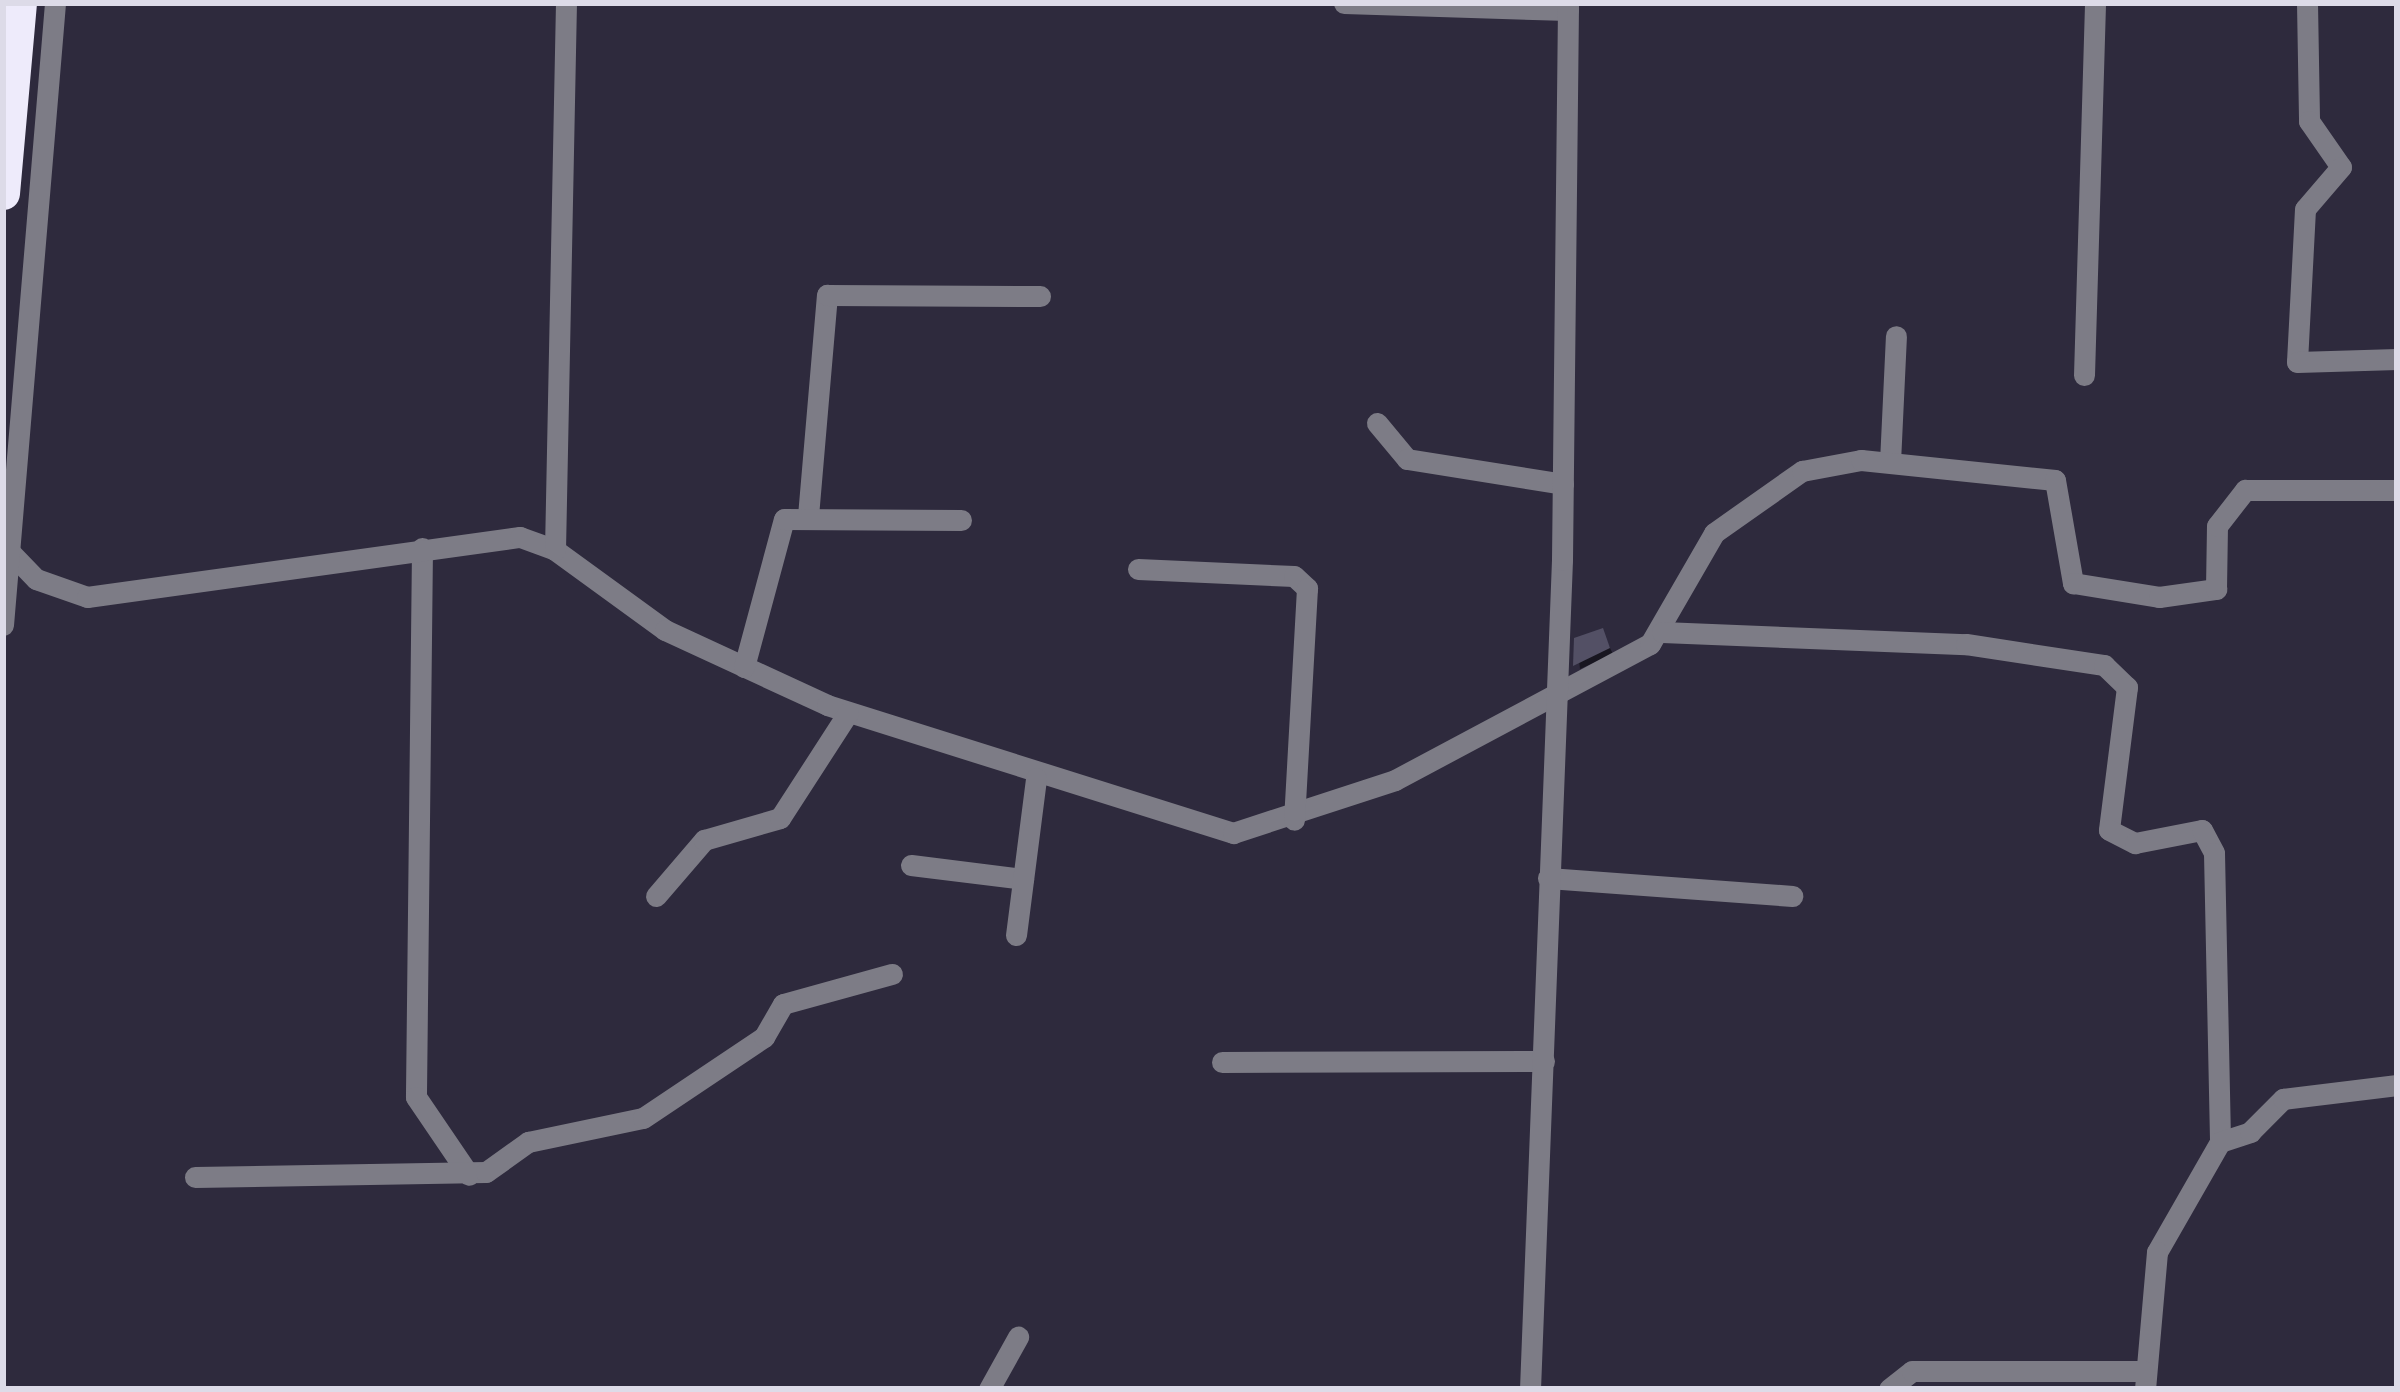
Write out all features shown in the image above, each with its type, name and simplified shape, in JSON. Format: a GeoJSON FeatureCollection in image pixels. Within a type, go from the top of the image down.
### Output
{"type":"FeatureCollection","features":[{"type":"Feature","properties":{"kind":"highway"},"geometry":{"type":"LineString","coordinates":[[3,193],[20,3]]}},
{"type":"Feature","properties":{"kind":"street"},"geometry":{"type":"LineString","coordinates":[[3,625],[38,79],[56,3]]}},
{"type":"Feature","properties":{"kind":"street"},"geometry":{"type":"LineString","coordinates":[[555,550],[566,3]]}},
{"type":"Feature","properties":{"kind":"street"},"geometry":{"type":"LineString","coordinates":[[1344,3],[1568,6],[1563,484],[1530,1389]]}},
{"type":"Feature","properties":{"kind":"street"},"geometry":{"type":"LineString","coordinates":[[2084,375],[2095,3]]}},
{"type":"Feature","properties":{"kind":"street"},"geometry":{"type":"LineString","coordinates":[[2307,3],[2309,121],[2341,167],[2305,209],[2297,362],[2397,359]]}},
{"type":"Feature","properties":{"kind":"street"},"geometry":{"type":"LineString","coordinates":[[808,516],[827,295],[1040,296]]}},
{"type":"Feature","properties":{"kind":"street"},"geometry":{"type":"LineString","coordinates":[[1890,462],[1896,336]]}},
{"type":"Feature","properties":{"kind":"street"},"geometry":{"type":"LineString","coordinates":[[1377,423],[1406,459],[1563,484]]}},
{"type":"Feature","properties":{"kind":"street"},"geometry":{"type":"LineString","coordinates":[[1662,632],[1714,533],[1782,480],[1828,464],[1890,462],[2055,481],[2073,583],[2159,597],[2216,589],[2217,526],[2246,490],[2397,490]]}},
{"type":"Feature","properties":{"kind":"street"},"geometry":{"type":"LineString","coordinates":[[744,667],[778,524],[808,516],[962,520]]}},
{"type":"Feature","properties":{"kind":"street"},"geometry":{"type":"LineString","coordinates":[[7,549],[36,579],[87,597],[520,538],[555,550],[665,630],[848,713],[1204,830],[1294,820],[1552,694],[1662,632],[1900,637],[2116,670],[2130,698],[2106,816],[2114,839],[2202,830],[2213,839],[2220,1142],[2157,1252],[2145,1380],[1912,1371],[1889,1389]]}},
{"type":"Feature","properties":{"kind":"street"},"geometry":{"type":"LineString","coordinates":[[422,548],[416,1097],[469,1175]]}},
{"type":"Feature","properties":{"kind":"street"},"geometry":{"type":"LineString","coordinates":[[1138,569],[1294,575],[1307,588],[1294,820]]}},
{"type":"Feature","properties":{"kind":"street"},"geometry":{"type":"LineString","coordinates":[[656,896],[704,840],[780,818],[848,713]]}},
{"type":"Feature","properties":{"kind":"street"},"geometry":{"type":"LineString","coordinates":[[1016,935],[1036,778]]}},
{"type":"Feature","properties":{"kind":"street"},"geometry":{"type":"LineString","coordinates":[[910,865],[1023,879]]}},
{"type":"Feature","properties":{"kind":"street"},"geometry":{"type":"LineString","coordinates":[[1548,878],[1792,896]]}},
{"type":"Feature","properties":{"kind":"street"},"geometry":{"type":"LineString","coordinates":[[195,1177],[469,1175],[528,1142],[644,1118],[764,1037],[783,1004],[892,974]]}},
{"type":"Feature","properties":{"kind":"street"},"geometry":{"type":"LineString","coordinates":[[1222,1062],[1544,1061]]}},
{"type":"Feature","properties":{"kind":"street"},"geometry":{"type":"LineString","coordinates":[[2220,1142],[2250,1132],[2283,1099],[2397,1085]]}},
{"type":"Feature","properties":{"kind":"street"},"geometry":{"type":"LineString","coordinates":[[989,1389],[1018,1337]]}},
{"type":"Feature","properties":{"kind":"building"},"geometry":{"type":"Polygon","coordinates":[[[1603,628],[1610,648],[1573,666],[1574,638],[1603,628]]]}}]}
